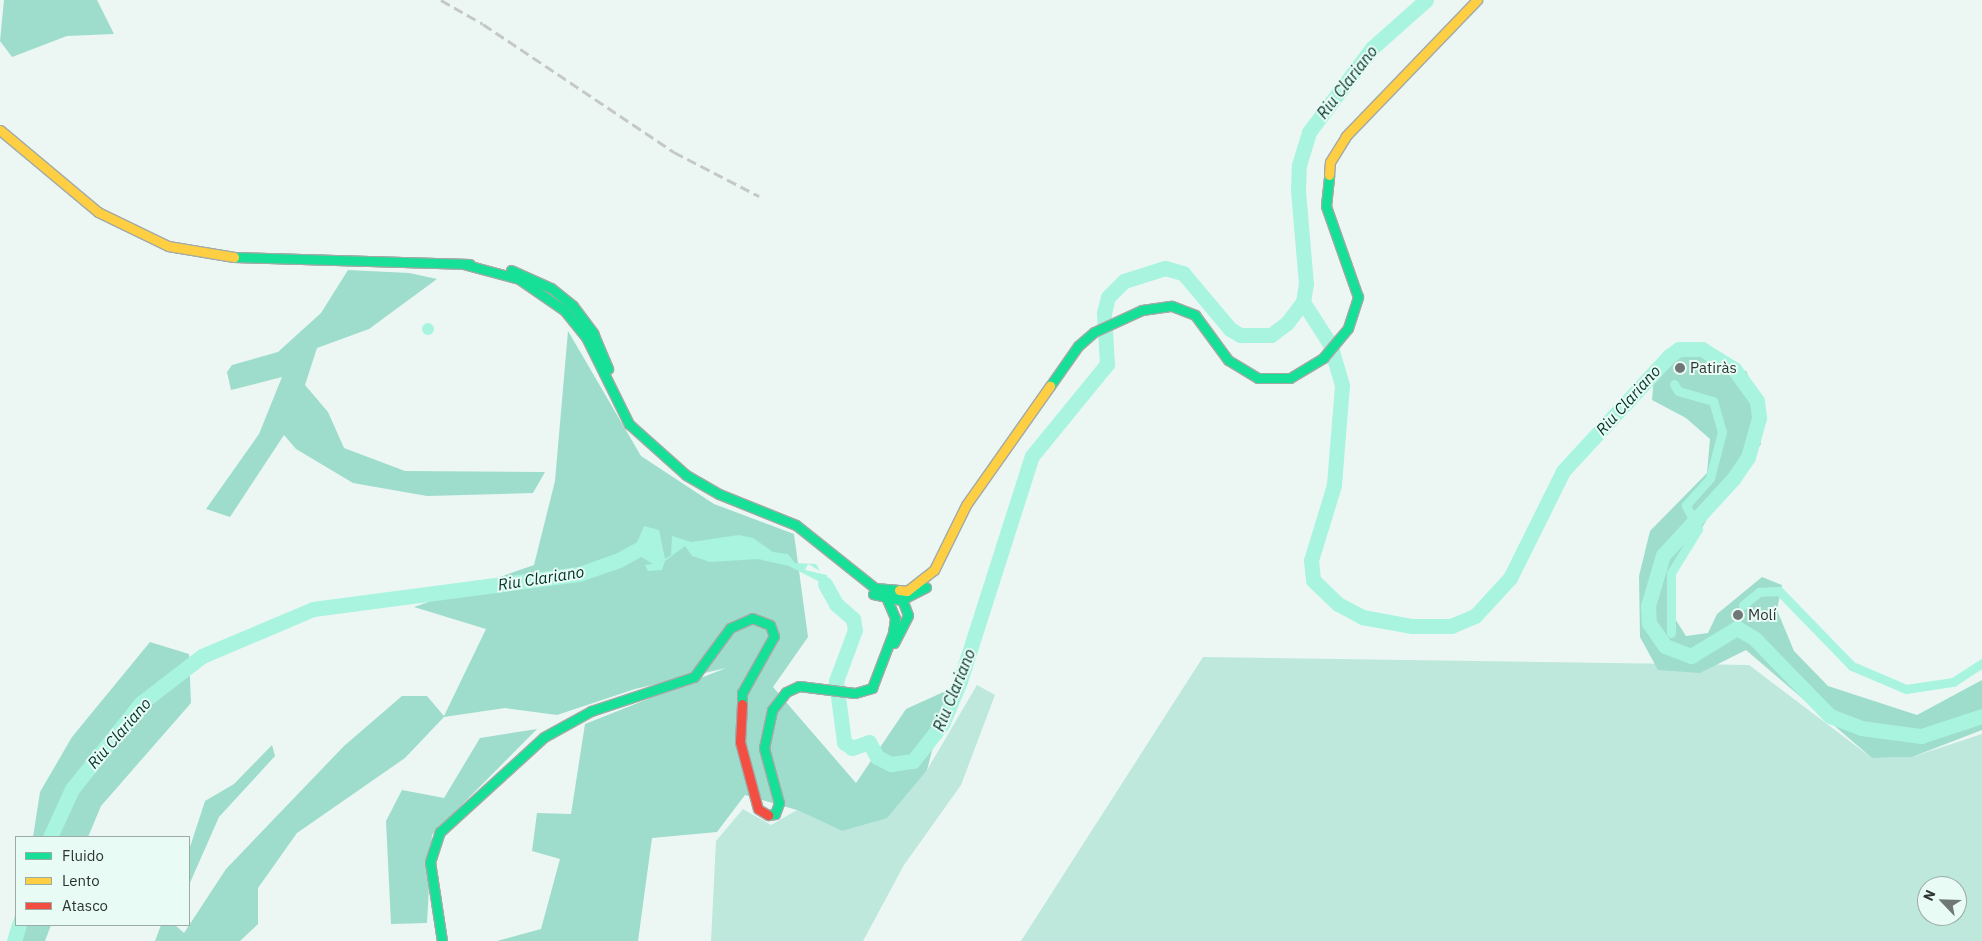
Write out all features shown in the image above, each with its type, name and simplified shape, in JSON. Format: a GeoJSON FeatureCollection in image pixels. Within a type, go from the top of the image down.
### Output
{"type":"FeatureCollection","features":[{"type":"Feature","properties":{"kind":"main road"},"geometry":{"type":"LineString","coordinates":[[898,593],[926,579],[966,505],[1085,339],[1142,310],[1162,305],[1184,308],[1195,315],[1228,360],[1258,378],[1290,378],[1323,358],[1345,333],[1355,314],[1357,291],[1326,206],[1330,162],[1346,136],[1476,0]]}},
{"type":"Feature","properties":{"kind":"main road"},"geometry":{"type":"LineString","coordinates":[[0,130],[98,212],[133,232],[174,248],[226,257],[494,266],[528,275],[558,293],[588,325],[622,412]]}},
{"type":"Feature","properties":{"kind":"main road"},"geometry":{"type":"LineString","coordinates":[[463,264],[535,288],[588,325]]}},
{"type":"Feature","properties":{"kind":"main road"},"geometry":{"type":"LineString","coordinates":[[535,288],[581,330],[622,412],[646,442],[686,475],[718,494],[796,525],[845,566],[875,588],[898,593],[906,600]]}},
{"type":"Feature","properties":{"kind":"main road"},"geometry":{"type":"LineString","coordinates":[[845,566],[870,593],[887,599],[906,600],[930,583],[945,546]]}},
{"type":"Feature","properties":{"kind":"main road"},"geometry":{"type":"LineString","coordinates":[[442,941],[430,862],[434,840],[544,737],[584,714],[694,677],[730,628],[746,619],[759,619],[770,625],[774,636],[746,684],[739,718],[758,809],[770,817],[779,808],[764,754],[766,726],[781,696],[804,685],[855,693],[872,688],[895,625],[887,599]]}},
{"type":"Feature","properties":{"kind":"main road"},"geometry":{"type":"LineString","coordinates":[[885,656],[904,625],[906,600]]}},
{"type":"Feature","properties":{"kind":"shaded area"},"geometry":{"type":"Polygon","coordinates":[[[4,0],[97,0],[114,34],[67,36],[12,57],[0,41],[4,0]]]}},
{"type":"Feature","properties":{"kind":"shaded area"},"geometry":{"type":"Polygon","coordinates":[[[348,270],[409,273],[437,279],[369,329],[317,348],[305,385],[328,412],[344,448],[405,471],[545,472],[533,493],[427,496],[353,483],[296,449],[284,435],[230,517],[206,509],[259,434],[282,377],[231,390],[227,372],[232,365],[278,352],[321,313],[348,270]]]}},
{"type":"Feature","properties":{"kind":"shaded area"},"geometry":{"type":"Polygon","coordinates":[[[428,323],[434,329],[428,335],[422,329],[428,323]]]}},
{"type":"Feature","properties":{"kind":"shaded area"},"geometry":{"type":"Polygon","coordinates":[[[568,331],[641,456],[714,504],[794,534],[808,637],[773,687],[856,783],[906,709],[948,690],[927,770],[887,818],[842,831],[797,810],[745,795],[717,832],[652,838],[638,941],[497,941],[541,929],[560,859],[532,851],[537,813],[571,814],[585,724],[726,668],[635,689],[557,715],[505,708],[444,717],[405,758],[297,833],[258,888],[258,924],[240,941],[155,941],[161,926],[176,926],[184,933],[226,869],[344,746],[402,696],[427,696],[444,716],[486,629],[414,607],[534,565],[555,481],[568,331]]]}},
{"type":"Feature","properties":{"kind":"shaded area"},"geometry":{"type":"Polygon","coordinates":[[[1696,342],[1747,372],[1761,444],[1709,516],[1675,572],[1672,614],[1686,636],[1708,633],[1717,614],[1762,577],[1782,585],[1777,610],[1794,651],[1828,686],[1917,715],[1982,680],[1982,730],[1912,757],[1872,758],[1746,650],[1700,673],[1658,670],[1640,637],[1639,576],[1650,531],[1707,473],[1710,439],[1686,418],[1652,400],[1655,363],[1696,342]]]}},
{"type":"Feature","properties":{"kind":"shaded area"},"geometry":{"type":"Polygon","coordinates":[[[644,526],[659,530],[665,559],[671,555],[672,536],[691,542],[739,535],[753,538],[773,552],[788,554],[795,563],[816,564],[820,571],[808,564],[805,570],[827,575],[828,584],[836,590],[835,601],[818,581],[789,566],[758,559],[710,562],[692,556],[685,546],[665,561],[662,570],[648,571],[645,565],[653,564],[633,552],[644,526]]]}},
{"type":"Feature","properties":{"kind":"shaded area"},"geometry":{"type":"Polygon","coordinates":[[[837,601],[850,607],[857,629],[833,608],[837,601]]]}},
{"type":"Feature","properties":{"kind":"shaded area"},"geometry":{"type":"Polygon","coordinates":[[[150,642],[189,654],[191,703],[101,806],[88,836],[33,836],[40,792],[72,737],[150,642]]]}},
{"type":"Feature","properties":{"kind":"shaded area"},"geometry":{"type":"Polygon","coordinates":[[[850,644],[852,654],[843,662],[841,682],[831,674],[850,644]]]}},
{"type":"Feature","properties":{"kind":"shaded area"},"geometry":{"type":"Polygon","coordinates":[[[1203,657],[1749,665],[1872,758],[1912,757],[1982,734],[1982,941],[1021,941],[1203,657]]]}},
{"type":"Feature","properties":{"kind":"shaded area"},"geometry":{"type":"Polygon","coordinates":[[[977,685],[995,695],[961,785],[904,865],[863,941],[711,941],[716,841],[743,809],[771,825],[797,810],[842,831],[927,770],[977,685]]]}},
{"type":"Feature","properties":{"kind":"shaded area"},"geometry":{"type":"Polygon","coordinates":[[[537,729],[432,835],[427,923],[391,924],[386,821],[402,790],[444,798],[480,738],[537,729]]]}},
{"type":"Feature","properties":{"kind":"shaded area"},"geometry":{"type":"Polygon","coordinates":[[[272,745],[275,756],[219,817],[190,883],[190,847],[205,801],[234,784],[272,745]]]}},
{"type":"Feature","properties":{"kind":"shaded area"},"geometry":{"type":"Polygon","coordinates":[[[15,915],[15,926],[51,926],[45,941],[9,941],[15,915]]]}},
{"type":"Feature","properties":{"kind":"waterway","name":"Riu Clariano"},"geometry":{"type":"LineString","coordinates":[[825,584],[836,604],[853,619],[855,630],[836,681],[844,742],[852,748],[869,742],[877,757],[891,764],[913,761],[942,724],[960,681],[1032,456],[1107,364],[1104,313],[1108,297],[1124,281],[1165,268],[1183,273],[1230,329],[1240,335],[1271,335],[1287,323],[1303,302],[1306,284],[1298,190],[1299,165],[1309,132],[1372,48],[1426,0]]}},
{"type":"Feature","properties":{"kind":"waterway","name":"Riu Clariano"},"geometry":{"type":"LineString","coordinates":[[1303,302],[1330,344],[1342,385],[1334,485],[1311,560],[1313,580],[1338,604],[1362,617],[1412,626],[1451,626],[1475,616],[1510,578],[1563,471],[1669,356],[1679,349],[1702,349],[1734,369],[1757,401],[1759,418],[1748,457],[1733,479],[1663,555],[1648,606],[1649,623],[1665,646],[1691,656],[1737,628],[1755,639],[1830,716],[1861,728],[1921,736],[1982,716]]}},
{"type":"Feature","properties":{"kind":"waterway"},"geometry":{"type":"LineString","coordinates":[[1671,633],[1671,573],[1698,529],[1686,505],[1710,478],[1722,432],[1713,401],[1678,391],[1674,384]]}},
{"type":"Feature","properties":{"kind":"waterway","name":"Riu Clariano"},"geometry":{"type":"LineString","coordinates":[[50,836],[72,789],[141,703],[202,656],[313,609],[579,574],[619,560],[651,542]]}},
{"type":"Feature","properties":{"kind":"waterway"},"geometry":{"type":"LineString","coordinates":[[1743,605],[1759,592],[1779,591],[1852,666],[1906,689],[1953,682],[1982,663]]}},
{"type":"Feature","properties":{"kind":"waterway","name":"Riu Clariano"},"geometry":{"type":"LineString","coordinates":[[14,941],[19,926]]}},
{"type":"Feature","properties":{"kind":"railway"},"geometry":{"type":"LineString","coordinates":[[441,0],[483,24],[674,152],[759,196]]}},
{"type":"Feature","properties":{"kind":"traffic: fast"},"geometry":{"type":"LineString","coordinates":[[1050,386],[1078,346],[1094,332],[1142,310],[1172,306],[1195,315],[1228,360],[1258,378],[1290,378],[1323,358],[1348,328],[1358,297],[1326,206],[1329,175]]}},
{"type":"Feature","properties":{"kind":"traffic: fast"},"geometry":{"type":"LineString","coordinates":[[234,257],[470,264]]}},
{"type":"Feature","properties":{"kind":"traffic: fast"},"geometry":{"type":"LineString","coordinates":[[463,264],[519,279],[564,310],[586,337],[629,424],[686,475],[719,494],[796,525],[875,588],[899,590]]}},
{"type":"Feature","properties":{"kind":"traffic: fast"},"geometry":{"type":"LineString","coordinates":[[511,270],[551,288],[573,306],[593,333],[608,369]]}},
{"type":"Feature","properties":{"kind":"traffic: fast"},"geometry":{"type":"LineString","coordinates":[[873,594],[901,600],[926,587]]}},
{"type":"Feature","properties":{"kind":"traffic: fast"},"geometry":{"type":"LineString","coordinates":[[894,643],[908,615],[900,594]]}},
{"type":"Feature","properties":{"kind":"traffic: fast"},"geometry":{"type":"LineString","coordinates":[[768,815],[775,814],[779,803],[764,748],[772,710],[786,692],[799,686],[855,693],[872,688],[893,633],[895,618],[887,599]]}},
{"type":"Feature","properties":{"kind":"traffic: fast"},"geometry":{"type":"LineString","coordinates":[[442,941],[430,862],[440,832],[544,737],[591,711],[694,677],[730,628],[752,618],[770,625],[774,636],[742,693],[742,704]]}},
{"type":"Feature","properties":{"kind":"traffic: slow"},"geometry":{"type":"LineString","coordinates":[[1329,175],[1330,162],[1346,136],[1477,0]]}},
{"type":"Feature","properties":{"kind":"traffic: slow"},"geometry":{"type":"LineString","coordinates":[[0,130],[98,212],[168,246],[234,257]]}},
{"type":"Feature","properties":{"kind":"traffic: slow"},"geometry":{"type":"LineString","coordinates":[[899,590],[907,591],[934,570],[966,505],[1050,386]]}},
{"type":"Feature","properties":{"kind":"traffic: jam"},"geometry":{"type":"LineString","coordinates":[[742,704],[740,742],[758,809],[768,815]]}},
{"type":"Feature","properties":{"kind":"place","name":"Patiràs"},"geometry":{"type":"Point","coordinates":[1680,368]}},
{"type":"Feature","properties":{"kind":"place","name":"Molí"},"geometry":{"type":"Point","coordinates":[1738,615]}}]}
